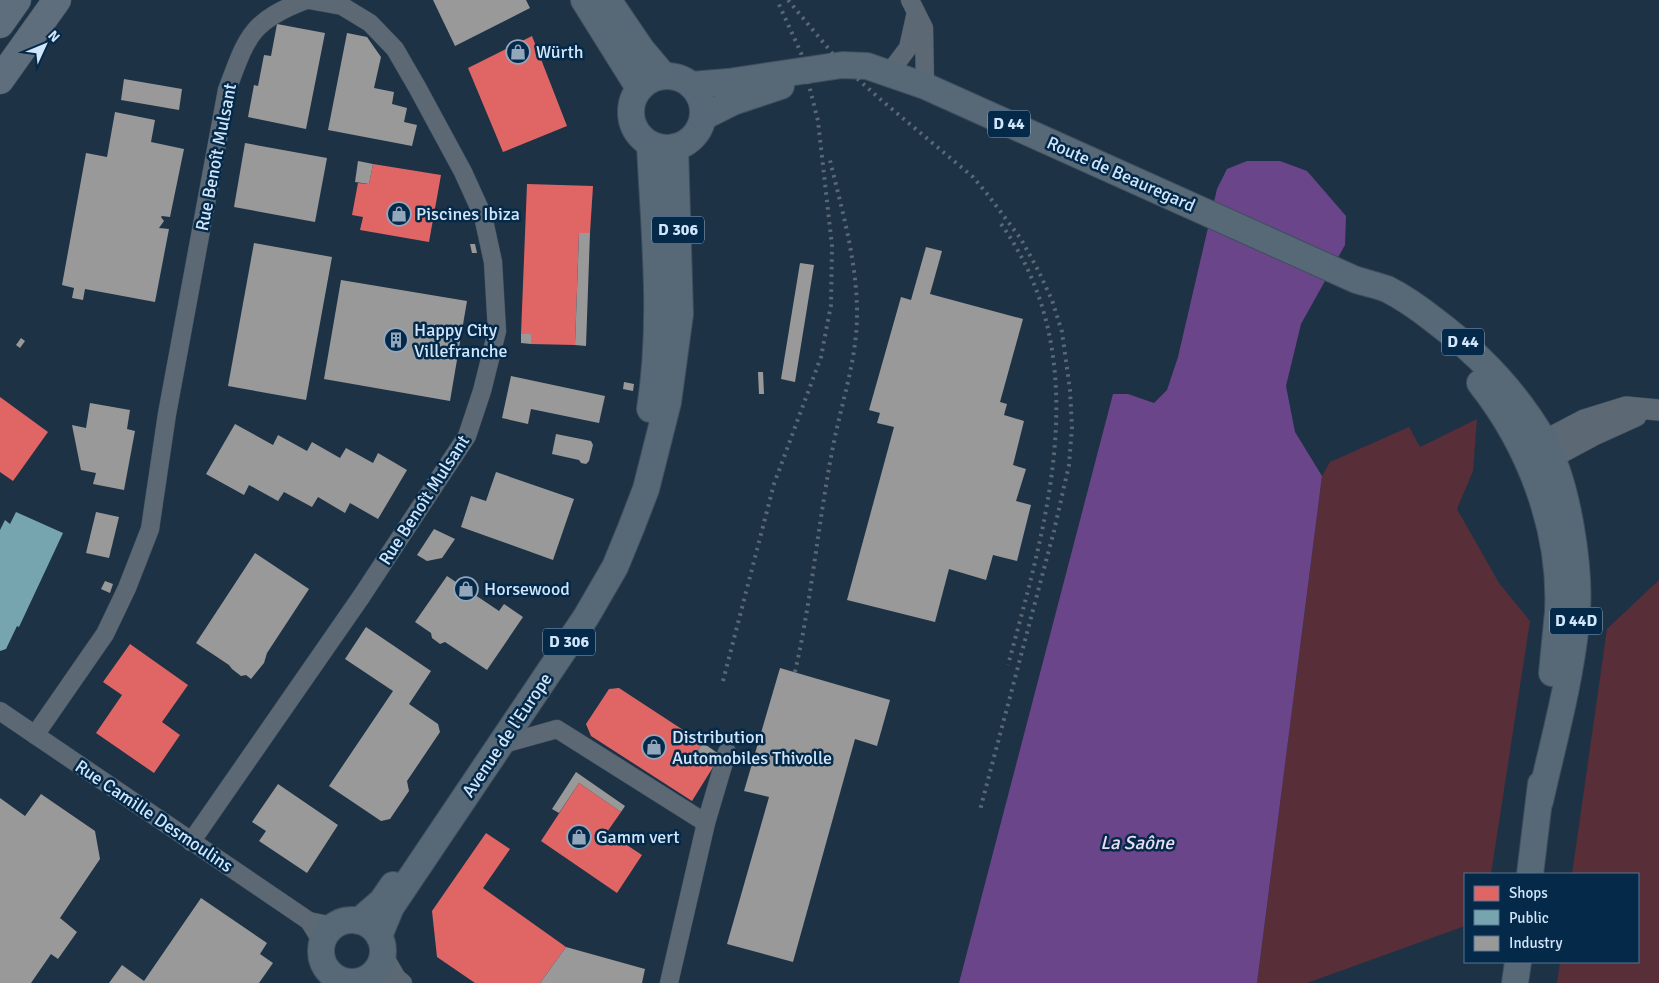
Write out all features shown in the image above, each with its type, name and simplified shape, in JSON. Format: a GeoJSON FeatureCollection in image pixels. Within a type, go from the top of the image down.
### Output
{"type":"FeatureCollection","features":[{"type":"Feature","properties":{"kind":"highway"},"geometry":{"type":"LineString","coordinates":[[0,24],[17,0]]}},
{"type":"Feature","properties":{"kind":"highway"},"geometry":{"type":"LineString","coordinates":[[0,80],[57,0]]}},
{"type":"Feature","properties":{"kind":"main road"},"geometry":{"type":"LineString","coordinates":[[584,0],[639,88]]}},
{"type":"Feature","properties":{"kind":"main road"},"geometry":{"type":"LineString","coordinates":[[608,0],[642,50],[664,76]]}},
{"type":"Feature","properties":{"kind":"main road","name":"Route de Beauregard"},"geometry":{"type":"LineString","coordinates":[[691,85],[728,82],[842,65],[867,66],[925,86],[1354,279],[1403,314],[1475,377],[1500,409],[1540,451]]}},
{"type":"Feature","properties":{"kind":"main road","name":"Route de Beauregard"},"geometry":{"type":"LineString","coordinates":[[703,117],[734,102],[808,76],[827,67]]}},
{"type":"Feature","properties":{"kind":"main road"},"geometry":{"type":"LineString","coordinates":[[664,76],[674,76],[691,85],[701,99],[703,117],[694,136],[663,146],[638,134],[631,119],[631,108],[639,88],[655,78],[664,76]]}},
{"type":"Feature","properties":{"kind":"main road","name":"Avenue de l'Europe"},"geometry":{"type":"LineString","coordinates":[[381,945],[391,907],[586,617],[610,575],[646,489],[668,402],[680,314],[663,146]]}},
{"type":"Feature","properties":{"kind":"main road","name":"Avenue de l'Europe"},"geometry":{"type":"LineString","coordinates":[[359,921],[382,901],[579,605],[603,560],[624,507],[641,455],[654,382],[658,324],[663,146]]}},
{"type":"Feature","properties":{"kind":"main road","name":"D 44D"},"geometry":{"type":"LineString","coordinates":[[1530,873],[1540,801],[1558,595],[1553,547],[1547,520],[1540,451]]}},
{"type":"Feature","properties":{"kind":"main road"},"geometry":{"type":"LineString","coordinates":[[350,920],[367,924],[381,945],[376,971],[370,977],[352,982],[342,982],[327,970],[320,947],[350,920]]}},
{"type":"Feature","properties":{"kind":"main road"},"geometry":{"type":"LineString","coordinates":[[1515,983],[1518,963]]}},
{"type":"Feature","properties":{"kind":"street","name":"Rue Benoît Mulsant"},"geometry":{"type":"LineString","coordinates":[[35,735],[105,634],[127,588],[150,530],[167,414],[227,90],[243,46],[258,26],[278,11],[308,0],[342,6],[370,23],[395,49],[463,172],[483,216],[493,262],[497,331],[482,391],[467,436],[361,597],[191,842]]}},
{"type":"Feature","properties":{"kind":"street"},"geometry":{"type":"LineString","coordinates":[[889,72],[908,48],[913,6]]}},
{"type":"Feature","properties":{"kind":"street"},"geometry":{"type":"LineString","coordinates":[[913,6],[924,28],[925,86]]}},
{"type":"Feature","properties":{"kind":"street"},"geometry":{"type":"LineString","coordinates":[[1540,451],[1629,418],[1659,411]]}},
{"type":"Feature","properties":{"kind":"street","name":"Rue Camille Desmoulins"},"geometry":{"type":"LineString","coordinates":[[0,711],[191,842],[320,947]]}},
{"type":"Feature","properties":{"kind":"street"},"geometry":{"type":"LineString","coordinates":[[500,745],[558,729],[706,824]]}},
{"type":"Feature","properties":{"kind":"street"},"geometry":{"type":"LineString","coordinates":[[669,983],[706,824],[727,752]]}},
{"type":"Feature","properties":{"kind":"street"},"geometry":{"type":"LineString","coordinates":[[381,945],[400,981]]}},
{"type":"Feature","properties":{"kind":"street"},"geometry":{"type":"LineString","coordinates":[[370,977],[400,981]]}},
{"type":"Feature","properties":{"kind":"shaded area"},"geometry":{"type":"Polygon","coordinates":[[[1477,419],[1473,471],[1457,509],[1499,583],[1530,621],[1491,873],[1464,873],[1464,926],[1307,983],[1257,983],[1322,476],[1330,462],[1409,427],[1420,447],[1477,419]]]}},
{"type":"Feature","properties":{"kind":"shaded area"},"geometry":{"type":"Polygon","coordinates":[[[1659,580],[1659,983],[1557,983],[1560,963],[1639,963],[1639,873],[1572,873],[1607,629],[1659,580]]]}},
{"type":"Feature","properties":{"kind":"water","name":"La Saône"},"geometry":{"type":"Polygon","coordinates":[[[1247,161],[1280,161],[1307,171],[1346,216],[1345,245],[1301,324],[1286,386],[1295,432],[1322,476],[1257,983],[959,983],[1113,394],[1128,394],[1154,403],[1167,390],[1178,357],[1217,189],[1227,169],[1247,161]]]}},
{"type":"Feature","properties":{"kind":"building: Shops"},"geometry":{"type":"Polygon","coordinates":[[[532,36],[567,126],[503,152],[468,68],[532,36]]]}},
{"type":"Feature","properties":{"kind":"building: Shops"},"geometry":{"type":"Polygon","coordinates":[[[373,164],[441,175],[429,242],[360,230],[363,217],[352,215],[358,183],[369,184],[373,164]]]}},
{"type":"Feature","properties":{"kind":"building: Shops"},"geometry":{"type":"Polygon","coordinates":[[[527,184],[593,186],[590,233],[579,233],[575,345],[531,344],[531,334],[521,334],[527,184]]]}},
{"type":"Feature","properties":{"kind":"building: Shops"},"geometry":{"type":"Polygon","coordinates":[[[0,397],[48,432],[13,481],[0,472],[0,397]]]}},
{"type":"Feature","properties":{"kind":"building: Shops"},"geometry":{"type":"Polygon","coordinates":[[[130,644],[188,685],[162,722],[180,735],[154,773],[96,733],[122,695],[103,682],[130,644]]]}},
{"type":"Feature","properties":{"kind":"building: Shops","name":"Distribution Automobiles Thivolle"},"geometry":{"type":"Polygon","coordinates":[[[619,688],[703,743],[697,752],[715,764],[692,801],[591,736],[586,724],[609,689],[619,688]]]}},
{"type":"Feature","properties":{"kind":"building: Shops","name":"Gamm vert"},"geometry":{"type":"Polygon","coordinates":[[[579,783],[621,812],[607,832],[642,855],[617,893],[541,841],[579,783]]]}},
{"type":"Feature","properties":{"kind":"building: Shops"},"geometry":{"type":"Polygon","coordinates":[[[486,833],[510,849],[483,888],[566,947],[540,983],[475,983],[437,957],[432,911],[486,833]]]}},
{"type":"Feature","properties":{"kind":"building: Public"},"geometry":{"type":"Polygon","coordinates":[[[16,512],[63,533],[19,627],[17,626],[6,649],[0,651],[0,530],[5,520],[10,524],[16,512]]]}},
{"type":"Feature","properties":{"kind":"building: Industry"},"geometry":{"type":"Polygon","coordinates":[[[433,0],[526,0],[530,8],[455,46],[433,0]]]}},
{"type":"Feature","properties":{"kind":"building: Industry"},"geometry":{"type":"Polygon","coordinates":[[[277,24],[325,33],[306,129],[248,117],[254,85],[258,86],[264,55],[271,56],[277,24]]]}},
{"type":"Feature","properties":{"kind":"building: Industry"},"geometry":{"type":"Polygon","coordinates":[[[347,33],[367,37],[381,57],[374,88],[394,92],[392,104],[407,108],[404,122],[417,125],[412,146],[328,130],[347,33]]]}},
{"type":"Feature","properties":{"kind":"building: Industry"},"geometry":{"type":"Polygon","coordinates":[[[124,79],[182,89],[179,110],[121,100],[124,79]]]}},
{"type":"Feature","properties":{"kind":"building: Industry"},"geometry":{"type":"Polygon","coordinates":[[[115,112],[155,120],[151,142],[184,149],[170,217],[161,217],[164,221],[159,228],[169,229],[155,302],[85,289],[83,300],[72,298],[74,288],[62,285],[86,153],[107,157],[115,112]]]}},
{"type":"Feature","properties":{"kind":"building: Industry"},"geometry":{"type":"Polygon","coordinates":[[[245,143],[327,158],[315,222],[234,207],[245,143]]]}},
{"type":"Feature","properties":{"kind":"building: Industry"},"geometry":{"type":"Polygon","coordinates":[[[358,161],[373,164],[369,184],[355,182],[358,161]]]}},
{"type":"Feature","properties":{"kind":"building: Industry"},"geometry":{"type":"Polygon","coordinates":[[[579,233],[590,233],[586,346],[575,345],[579,233]]]}},
{"type":"Feature","properties":{"kind":"building: Industry"},"geometry":{"type":"Polygon","coordinates":[[[254,243],[332,257],[306,400],[228,386],[254,243]]]}},
{"type":"Feature","properties":{"kind":"building: Industry"},"geometry":{"type":"Polygon","coordinates":[[[470,244],[475,244],[477,253],[472,253],[470,244]]]}},
{"type":"Feature","properties":{"kind":"building: Industry"},"geometry":{"type":"Polygon","coordinates":[[[926,247],[942,251],[930,294],[1023,319],[1000,402],[1007,404],[1004,415],[1024,421],[1013,465],[1026,469],[1016,501],[1031,505],[1017,561],[993,555],[986,580],[949,569],[935,622],[847,600],[894,427],[877,423],[880,413],[869,410],[901,297],[911,300],[926,247]]]}},
{"type":"Feature","properties":{"kind":"building: Industry"},"geometry":{"type":"Polygon","coordinates":[[[800,263],[814,265],[795,382],[781,379],[800,263]]]}},
{"type":"Feature","properties":{"kind":"building: Industry","name":"Happy City Villefranche"},"geometry":{"type":"Polygon","coordinates":[[[341,280],[467,301],[450,401],[324,379],[341,280]]]}},
{"type":"Feature","properties":{"kind":"building: Industry"},"geometry":{"type":"Polygon","coordinates":[[[521,334],[531,334],[531,344],[521,343],[521,334]]]}},
{"type":"Feature","properties":{"kind":"building: Industry"},"geometry":{"type":"Polygon","coordinates":[[[21,338],[25,341],[20,348],[16,345],[21,338]]]}},
{"type":"Feature","properties":{"kind":"building: Industry"},"geometry":{"type":"Polygon","coordinates":[[[758,372],[763,372],[764,394],[759,394],[758,372]]]}},
{"type":"Feature","properties":{"kind":"building: Industry"},"geometry":{"type":"Polygon","coordinates":[[[511,376],[605,396],[599,423],[531,409],[528,424],[502,418],[511,376]]]}},
{"type":"Feature","properties":{"kind":"building: Industry"},"geometry":{"type":"Polygon","coordinates":[[[624,382],[634,384],[633,391],[623,389],[624,382]]]}},
{"type":"Feature","properties":{"kind":"building: Industry"},"geometry":{"type":"Polygon","coordinates":[[[90,403],[130,410],[127,429],[135,431],[124,490],[93,484],[96,473],[81,470],[72,425],[86,428],[90,403]]]}},
{"type":"Feature","properties":{"kind":"building: Industry"},"geometry":{"type":"Polygon","coordinates":[[[235,424],[273,445],[278,435],[307,451],[312,442],[340,458],[346,448],[373,463],[378,453],[407,470],[378,519],[350,503],[345,513],[318,497],[312,507],[284,492],[278,501],[249,485],[244,495],[206,474],[235,424]]]}},
{"type":"Feature","properties":{"kind":"building: Industry"},"geometry":{"type":"Polygon","coordinates":[[[556,434],[591,441],[593,445],[589,461],[586,464],[581,463],[579,460],[552,454],[556,434]]]}},
{"type":"Feature","properties":{"kind":"building: Industry"},"geometry":{"type":"Polygon","coordinates":[[[496,472],[574,499],[553,560],[461,527],[471,496],[486,501],[496,472]]]}},
{"type":"Feature","properties":{"kind":"building: Industry"},"geometry":{"type":"Polygon","coordinates":[[[96,512],[119,517],[109,558],[86,553],[96,512]]]}},
{"type":"Feature","properties":{"kind":"building: Industry"},"geometry":{"type":"Polygon","coordinates":[[[434,529],[455,539],[442,558],[427,561],[417,555],[434,529]]]}},
{"type":"Feature","properties":{"kind":"building: Industry"},"geometry":{"type":"Polygon","coordinates":[[[255,553],[309,589],[267,653],[264,663],[251,679],[246,675],[241,676],[229,665],[196,643],[255,553]]]}},
{"type":"Feature","properties":{"kind":"building: Industry"},"geometry":{"type":"Polygon","coordinates":[[[447,576],[499,611],[504,604],[523,617],[487,670],[445,642],[440,644],[432,638],[431,633],[415,622],[447,576]]]}},
{"type":"Feature","properties":{"kind":"building: Industry"},"geometry":{"type":"Polygon","coordinates":[[[105,581],[113,584],[110,593],[101,589],[105,581]]]}},
{"type":"Feature","properties":{"kind":"building: Industry"},"geometry":{"type":"Polygon","coordinates":[[[366,627],[431,671],[409,704],[438,724],[440,732],[407,781],[409,791],[390,819],[381,821],[329,786],[393,691],[345,659],[366,627]]]}},
{"type":"Feature","properties":{"kind":"building: Industry"},"geometry":{"type":"Polygon","coordinates":[[[780,668],[890,700],[877,746],[855,739],[793,962],[727,944],[769,797],[744,791],[780,668]]]}},
{"type":"Feature","properties":{"kind":"building: Industry"},"geometry":{"type":"Polygon","coordinates":[[[703,743],[719,754],[715,764],[697,752],[703,743]]]}},
{"type":"Feature","properties":{"kind":"building: Industry"},"geometry":{"type":"Polygon","coordinates":[[[576,772],[625,806],[621,812],[579,783],[559,813],[552,809],[576,772]]]}},
{"type":"Feature","properties":{"kind":"building: Industry"},"geometry":{"type":"Polygon","coordinates":[[[278,784],[338,825],[307,873],[259,841],[266,831],[252,822],[278,784]]]}},
{"type":"Feature","properties":{"kind":"building: Industry"},"geometry":{"type":"Polygon","coordinates":[[[41,794],[95,831],[100,859],[60,918],[77,932],[58,959],[51,954],[31,983],[0,983],[0,798],[25,816],[41,794]]]}},
{"type":"Feature","properties":{"kind":"building: Industry"},"geometry":{"type":"Polygon","coordinates":[[[201,898],[267,943],[260,954],[273,963],[259,983],[109,983],[122,965],[144,981],[201,898]]]}},
{"type":"Feature","properties":{"kind":"building: Industry"},"geometry":{"type":"Polygon","coordinates":[[[566,947],[645,969],[642,983],[540,983],[566,947]]]}},
{"type":"Feature","properties":{"kind":"railway"},"geometry":{"type":"LineString","coordinates":[[723,681],[774,484],[821,357],[831,305],[832,246],[818,121],[801,53],[777,0]]}},
{"type":"Feature","properties":{"kind":"railway"},"geometry":{"type":"LineString","coordinates":[[788,0],[842,65],[973,177],[988,195],[1021,239],[1038,270],[1052,300],[1062,332],[1070,390],[1072,427],[1069,465],[1054,531],[980,810]]}},
{"type":"Feature","properties":{"kind":"railway"},"geometry":{"type":"LineString","coordinates":[[795,672],[807,612],[830,462],[850,371],[857,325],[856,289],[851,251],[829,156]]}},
{"type":"Feature","properties":{"kind":"railway"},"geometry":{"type":"LineString","coordinates":[[1001,224],[1030,276],[1048,329],[1056,384],[1055,441],[1048,498],[1037,554],[1008,665]]}},
{"type":"Feature","properties":{"kind":"place","name":"Würth"},"geometry":{"type":"Point","coordinates":[518,52]}},
{"type":"Feature","properties":{"kind":"place","name":"Piscines Ibiza"},"geometry":{"type":"Point","coordinates":[399,214]}},
{"type":"Feature","properties":{"kind":"place","name":"Happy City Villefranche"},"geometry":{"type":"Point","coordinates":[396,340]}},
{"type":"Feature","properties":{"kind":"place","name":"Horsewood"},"geometry":{"type":"Point","coordinates":[466,589]}},
{"type":"Feature","properties":{"kind":"place","name":"Distribution Automobiles Thivolle"},"geometry":{"type":"Point","coordinates":[654,747]}},
{"type":"Feature","properties":{"kind":"place","name":"Gamm vert"},"geometry":{"type":"Point","coordinates":[579,837]}}]}
